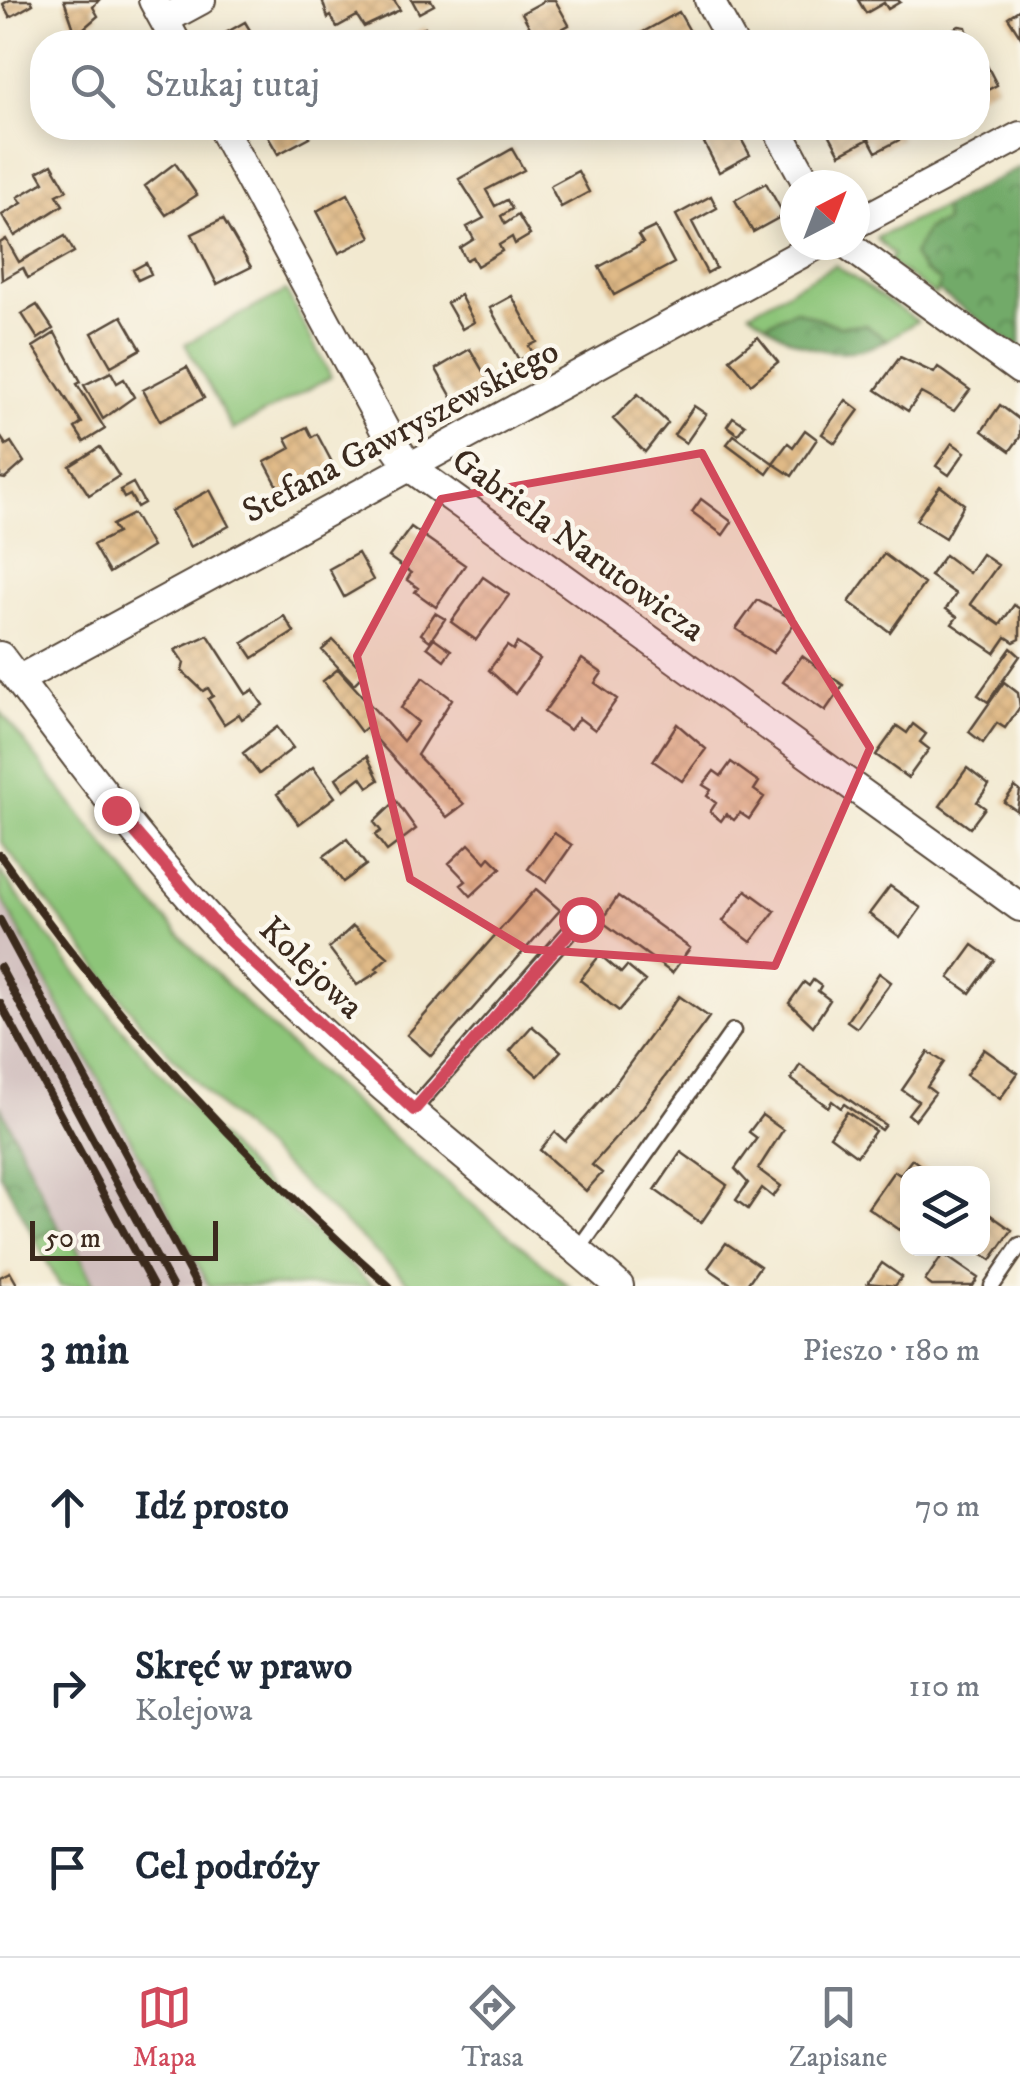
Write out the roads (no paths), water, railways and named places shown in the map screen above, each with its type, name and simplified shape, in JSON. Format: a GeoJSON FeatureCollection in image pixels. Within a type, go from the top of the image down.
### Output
{"type":"FeatureCollection","features":[{"type":"Feature","properties":{"kind":"street"},"geometry":{"type":"LineString","coordinates":[[164,21],[201,0]]}},
{"type":"Feature","properties":{"kind":"street"},"geometry":{"type":"LineString","coordinates":[[709,0],[725,30]]}},
{"type":"Feature","properties":{"kind":"street"},"geometry":{"type":"LineString","coordinates":[[870,216],[1020,136]]}},
{"type":"Feature","properties":{"kind":"street","name":"Gabriela Narutowicza"},"geometry":{"type":"LineString","coordinates":[[228,140],[388,436],[412,468],[1020,908]]}},
{"type":"Feature","properties":{"kind":"street"},"geometry":{"type":"LineString","coordinates":[[784,140],[800,170]]}},
{"type":"Feature","properties":{"kind":"street","name":"Stefana Gawryszewskiego"},"geometry":{"type":"LineString","coordinates":[[18,680],[791,260]]}},
{"type":"Feature","properties":{"kind":"street"},"geometry":{"type":"LineString","coordinates":[[869,260],[1020,370]]}},
{"type":"Feature","properties":{"kind":"street","name":"Kolejowa"},"geometry":{"type":"LineString","coordinates":[[0,656],[116,810],[229,940],[414,1110],[619,1286]]}},
{"type":"Feature","properties":{"kind":"lane"},"geometry":{"type":"LineString","coordinates":[[414,1110],[581,919]]}},
{"type":"Feature","properties":{"kind":"lane"},"geometry":{"type":"LineString","coordinates":[[578,1250],[733,1031]]}},
{"type":"Feature","properties":{"kind":"lane"},"geometry":{"type":"LineString","coordinates":[[992,1286],[1020,1245]]}},
{"type":"Feature","properties":{"kind":"railway"},"geometry":{"type":"LineString","coordinates":[[0,855],[87,972],[181,1082],[282,1187],[389,1286]]}},
{"type":"Feature","properties":{"kind":"railway"},"geometry":{"type":"LineString","coordinates":[[0,920],[197,1286]]}},
{"type":"Feature","properties":{"kind":"railway"},"geometry":{"type":"LineString","coordinates":[[0,967],[172,1286]]}},
{"type":"Feature","properties":{"kind":"railway"},"geometry":{"type":"LineString","coordinates":[[0,1003],[153,1286]]}}]}
